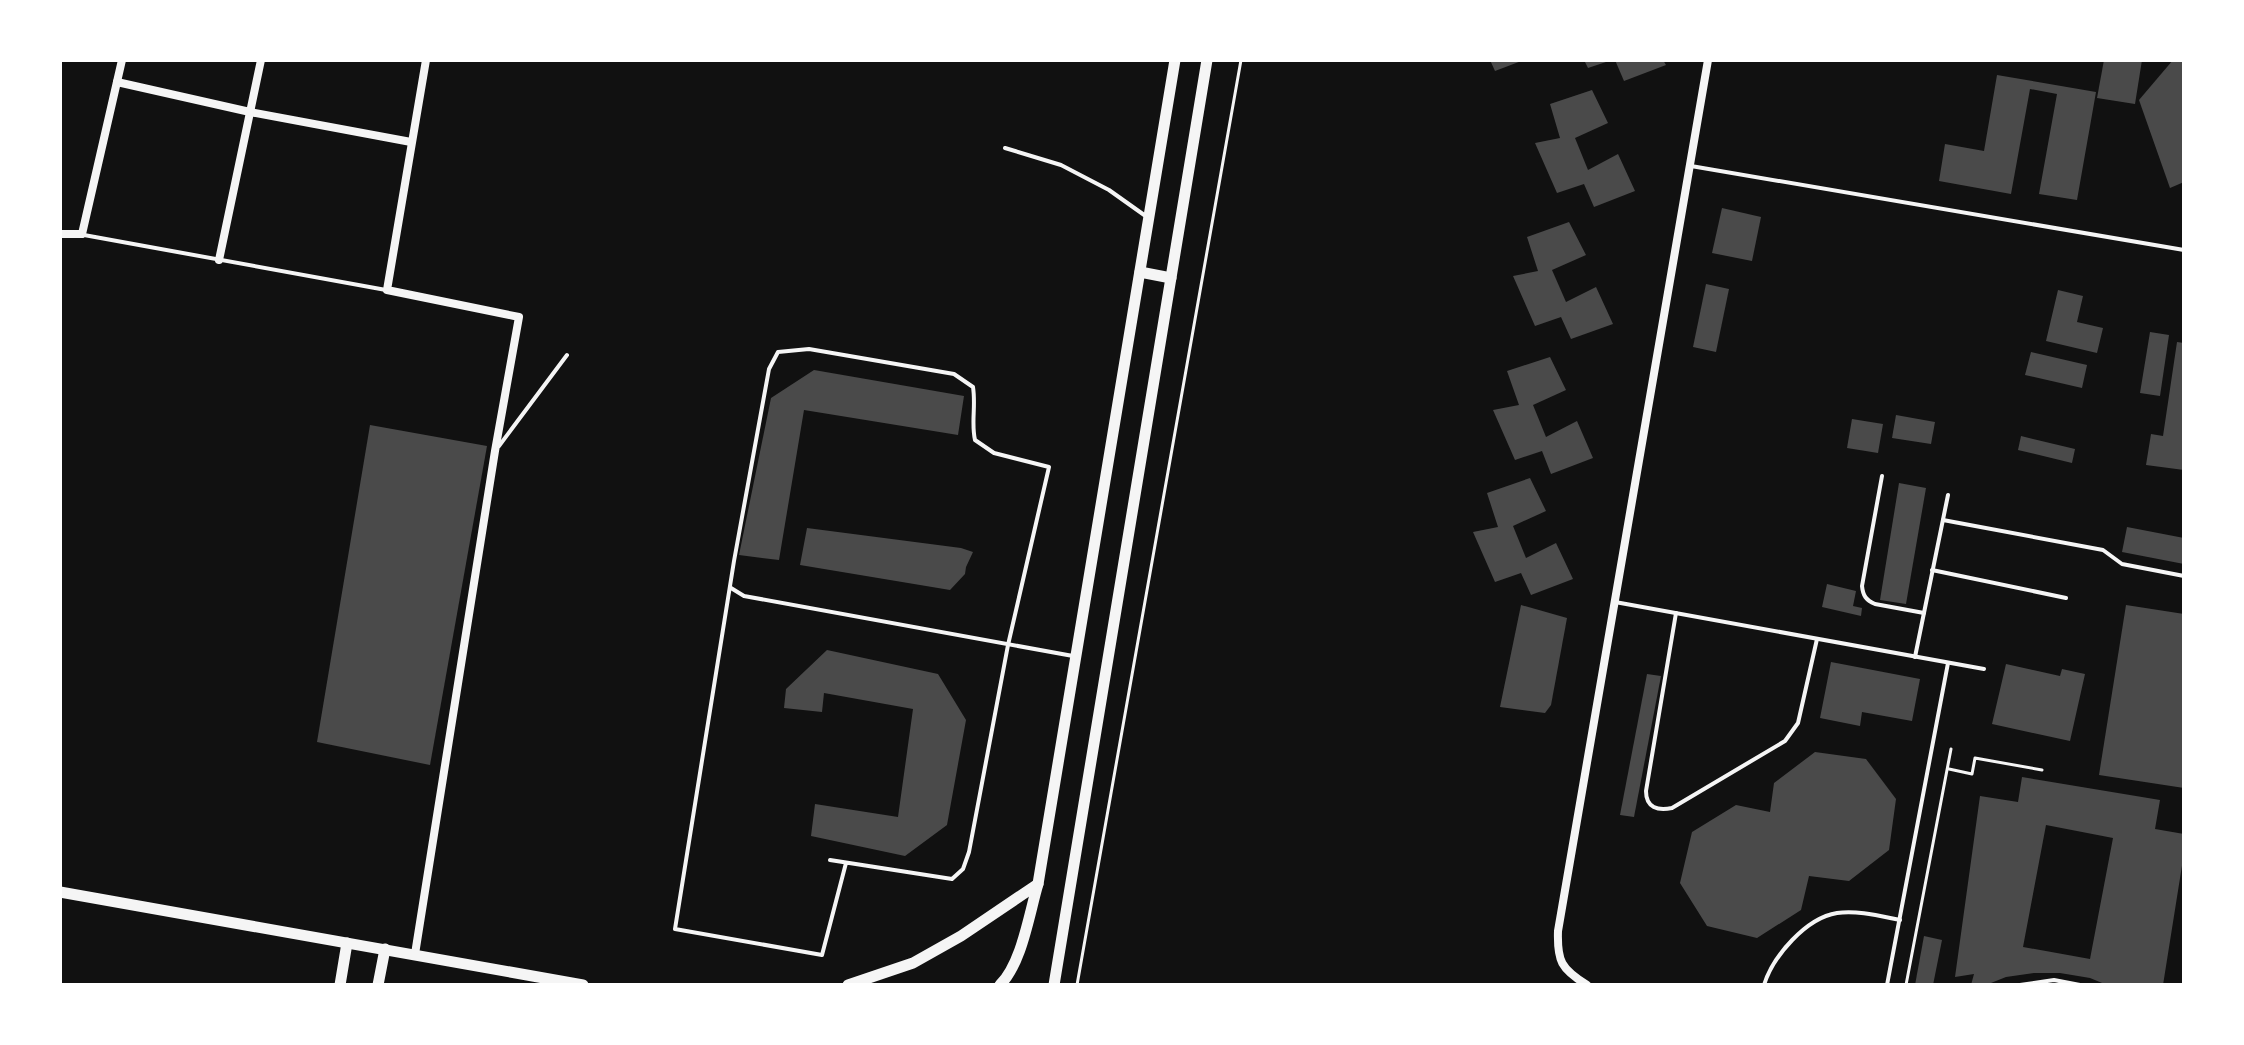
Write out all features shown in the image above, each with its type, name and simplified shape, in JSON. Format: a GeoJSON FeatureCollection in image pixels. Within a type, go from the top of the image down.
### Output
{"type":"FeatureCollection","features":[{"type":"Feature","properties":{"kind":"street"},"geometry":{"type":"LineString","coordinates":[[60,234],[82,234],[122,60]]}},
{"type":"Feature","properties":{"kind":"street"},"geometry":{"type":"LineString","coordinates":[[219,260],[261,60]]}},
{"type":"Feature","properties":{"kind":"street"},"geometry":{"type":"LineString","coordinates":[[415,954],[519,317],[387,290],[426,60]]}},
{"type":"Feature","properties":{"kind":"street"},"geometry":{"type":"LineString","coordinates":[[1000,985],[1018,952],[1038,884],[1175,60]]}},
{"type":"Feature","properties":{"kind":"street"},"geometry":{"type":"LineString","coordinates":[[1054,985],[1207,60]]}},
{"type":"Feature","properties":{"kind":"street"},"geometry":{"type":"LineString","coordinates":[[1587,985],[1567,973],[1557,955],[1558,931],[1708,60]]}},
{"type":"Feature","properties":{"kind":"street"},"geometry":{"type":"LineString","coordinates":[[117,82],[250,112],[411,142]]}},
{"type":"Feature","properties":{"kind":"street"},"geometry":{"type":"LineString","coordinates":[[1140,272],[1171,278]]}},
{"type":"Feature","properties":{"kind":"street"},"geometry":{"type":"LineString","coordinates":[[848,985],[913,963],[961,936],[1038,884]]}},
{"type":"Feature","properties":{"kind":"street"},"geometry":{"type":"LineString","coordinates":[[60,892],[583,985]]}},
{"type":"Feature","properties":{"kind":"street"},"geometry":{"type":"LineString","coordinates":[[340,985],[347,943]]}},
{"type":"Feature","properties":{"kind":"street"},"geometry":{"type":"LineString","coordinates":[[378,985],[385,949]]}},
{"type":"Feature","properties":{"kind":"lane"},"geometry":{"type":"LineString","coordinates":[[1005,148],[1061,165],[1109,190],[1149,218]]}},
{"type":"Feature","properties":{"kind":"lane"},"geometry":{"type":"LineString","coordinates":[[1691,166],[2184,250]]}},
{"type":"Feature","properties":{"kind":"lane"},"geometry":{"type":"LineString","coordinates":[[82,234],[387,290]]}},
{"type":"Feature","properties":{"kind":"lane"},"geometry":{"type":"LineString","coordinates":[[830,860],[952,879],[963,869],[969,852],[1008,645],[1049,467],[994,453],[975,440],[972,428],[976,406],[973,387],[954,374],[809,349],[778,352],[769,369],[734,561],[675,929],[822,955],[846,863]]}},
{"type":"Feature","properties":{"kind":"lane"},"geometry":{"type":"LineString","coordinates":[[495,451],[567,355]]}},
{"type":"Feature","properties":{"kind":"lane"},"geometry":{"type":"LineString","coordinates":[[1882,476],[1863,593],[1869,602],[1875,604],[1924,613]]}},
{"type":"Feature","properties":{"kind":"lane"},"geometry":{"type":"LineString","coordinates":[[1915,657],[1948,495]]}},
{"type":"Feature","properties":{"kind":"lane"},"geometry":{"type":"LineString","coordinates":[[1943,520],[2103,550],[2122,564],[2184,576]]}},
{"type":"Feature","properties":{"kind":"lane"},"geometry":{"type":"LineString","coordinates":[[1932,570],[2066,598]]}},
{"type":"Feature","properties":{"kind":"lane"},"geometry":{"type":"LineString","coordinates":[[731,588],[744,596],[1076,657]]}},
{"type":"Feature","properties":{"kind":"lane"},"geometry":{"type":"LineString","coordinates":[[1615,602],[1984,669]]}},
{"type":"Feature","properties":{"kind":"lane"},"geometry":{"type":"LineString","coordinates":[[1676,613],[1646,791],[1649,804],[1662,810],[1672,808],[1785,741],[1798,723],[1817,639]]}},
{"type":"Feature","properties":{"kind":"lane"},"geometry":{"type":"LineString","coordinates":[[1887,985],[1948,663]]}},
{"type":"Feature","properties":{"kind":"lane"},"geometry":{"type":"LineString","coordinates":[[1764,985],[1768,970],[1787,945],[1812,924],[1835,913],[1860,913],[1900,920]]}},
{"type":"Feature","properties":{"kind":"lane"},"geometry":{"type":"LineString","coordinates":[[2020,985],[2054,980],[2080,985]]}},
{"type":"Feature","properties":{"kind":"path"},"geometry":{"type":"LineString","coordinates":[[1077,985],[1241,60]]}},
{"type":"Feature","properties":{"kind":"path"},"geometry":{"type":"LineString","coordinates":[[1906,985],[1951,749]]}},
{"type":"Feature","properties":{"kind":"path"},"geometry":{"type":"LineString","coordinates":[[1948,769],[1972,774],[1975,758],[2042,770]]}},
{"type":"Feature","properties":{"kind":"building"},"geometry":{"type":"Polygon","coordinates":[[[1490,60],[1524,60],[1495,71],[1490,60]]]}},
{"type":"Feature","properties":{"kind":"building"},"geometry":{"type":"Polygon","coordinates":[[[1584,60],[1609,60],[1609,61],[1588,68],[1584,60]]]}},
{"type":"Feature","properties":{"kind":"building"},"geometry":{"type":"Polygon","coordinates":[[[1615,60],[1663,60],[1666,65],[1624,81],[1615,60]]]}},
{"type":"Feature","properties":{"kind":"building"},"geometry":{"type":"Polygon","coordinates":[[[2104,60],[2142,60],[2135,104],[2097,98],[2104,60]]]}},
{"type":"Feature","properties":{"kind":"building"},"geometry":{"type":"Polygon","coordinates":[[[2173,60],[2184,60],[2184,182],[2170,188],[2139,100],[2173,60]]]}},
{"type":"Feature","properties":{"kind":"building"},"geometry":{"type":"Polygon","coordinates":[[[1997,75],[2096,92],[2077,200],[2039,194],[2057,94],[2030,89],[2011,194],[1939,181],[1945,144],[1984,151],[1997,75]]]}},
{"type":"Feature","properties":{"kind":"building"},"geometry":{"type":"Polygon","coordinates":[[[1592,90],[1608,123],[1575,138],[1588,170],[1618,154],[1635,191],[1594,207],[1584,184],[1557,193],[1535,143],[1560,138],[1550,104],[1592,90]]]}},
{"type":"Feature","properties":{"kind":"building"},"geometry":{"type":"Polygon","coordinates":[[[1722,208],[1761,217],[1752,261],[1712,253],[1722,208]]]}},
{"type":"Feature","properties":{"kind":"building"},"geometry":{"type":"Polygon","coordinates":[[[1569,222],[1586,255],[1552,270],[1566,302],[1596,287],[1613,324],[1571,339],[1561,317],[1535,326],[1513,276],[1538,271],[1527,237],[1569,222]]]}},
{"type":"Feature","properties":{"kind":"building"},"geometry":{"type":"Polygon","coordinates":[[[1706,284],[1729,289],[1716,352],[1693,347],[1706,284]]]}},
{"type":"Feature","properties":{"kind":"building"},"geometry":{"type":"Polygon","coordinates":[[[2058,290],[2083,296],[2077,322],[2103,328],[2097,353],[2046,341],[2058,290]]]}},
{"type":"Feature","properties":{"kind":"building"},"geometry":{"type":"Polygon","coordinates":[[[2150,332],[2169,335],[2160,396],[2140,393],[2150,332]]]}},
{"type":"Feature","properties":{"kind":"building"},"geometry":{"type":"Polygon","coordinates":[[[2177,342],[2184,343],[2184,470],[2146,465],[2151,434],[2163,436],[2177,342]]]}},
{"type":"Feature","properties":{"kind":"building"},"geometry":{"type":"Polygon","coordinates":[[[2031,352],[2087,365],[2082,388],[2025,375],[2031,352]]]}},
{"type":"Feature","properties":{"kind":"building"},"geometry":{"type":"Polygon","coordinates":[[[1550,357],[1566,390],[1533,405],[1546,437],[1577,421],[1593,458],[1551,474],[1542,451],[1515,460],[1493,410],[1519,405],[1507,371],[1550,357]]]}},
{"type":"Feature","properties":{"kind":"building"},"geometry":{"type":"Polygon","coordinates":[[[814,370],[964,396],[958,435],[804,410],[779,560],[739,555],[771,398],[814,370]]]}},
{"type":"Feature","properties":{"kind":"building"},"geometry":{"type":"Polygon","coordinates":[[[1896,415],[1935,422],[1931,444],[1892,438],[1896,415]]]}},
{"type":"Feature","properties":{"kind":"building"},"geometry":{"type":"Polygon","coordinates":[[[1852,419],[1883,424],[1878,453],[1847,448],[1852,419]]]}},
{"type":"Feature","properties":{"kind":"building"},"geometry":{"type":"Polygon","coordinates":[[[370,425],[487,446],[430,765],[317,742],[370,425]]]}},
{"type":"Feature","properties":{"kind":"building"},"geometry":{"type":"Polygon","coordinates":[[[2021,436],[2075,449],[2072,463],[2018,450],[2021,436]]]}},
{"type":"Feature","properties":{"kind":"building"},"geometry":{"type":"Polygon","coordinates":[[[1530,478],[1546,511],[1513,526],[1526,558],[1556,543],[1573,579],[1531,595],[1521,573],[1495,582],[1473,532],[1498,527],[1487,493],[1530,478]]]}},
{"type":"Feature","properties":{"kind":"building"},"geometry":{"type":"Polygon","coordinates":[[[1899,483],[1926,488],[1906,604],[1880,600],[1899,483]]]}},
{"type":"Feature","properties":{"kind":"building"},"geometry":{"type":"Polygon","coordinates":[[[2127,527],[2184,538],[2184,564],[2122,552],[2127,527]]]}},
{"type":"Feature","properties":{"kind":"building"},"geometry":{"type":"Polygon","coordinates":[[[807,528],[973,552],[965,574],[950,590],[800,565],[807,528]]]}},
{"type":"Feature","properties":{"kind":"building"},"geometry":{"type":"Polygon","coordinates":[[[1827,584],[1856,591],[1853,606],[1862,608],[1861,616],[1822,607],[1827,584]]]}},
{"type":"Feature","properties":{"kind":"building"},"geometry":{"type":"Polygon","coordinates":[[[1521,605],[1567,618],[1551,705],[1545,713],[1500,707],[1521,605]]]}},
{"type":"Feature","properties":{"kind":"building"},"geometry":{"type":"Polygon","coordinates":[[[2126,605],[2184,614],[2184,788],[2099,775],[2126,605]]]}},
{"type":"Feature","properties":{"kind":"building"},"geometry":{"type":"Polygon","coordinates":[[[827,650],[938,674],[966,720],[947,825],[905,856],[811,836],[815,804],[898,817],[913,709],[824,693],[822,712],[784,708],[786,689],[827,650]]]}},
{"type":"Feature","properties":{"kind":"building"},"geometry":{"type":"Polygon","coordinates":[[[1831,662],[1920,679],[1912,721],[1862,712],[1860,726],[1820,718],[1831,662]]]}},
{"type":"Feature","properties":{"kind":"building"},"geometry":{"type":"Polygon","coordinates":[[[2006,664],[2060,676],[2062,669],[2085,674],[2070,741],[1992,724],[2006,664]]]}},
{"type":"Feature","properties":{"kind":"building"},"geometry":{"type":"Polygon","coordinates":[[[1647,674],[1661,676],[1634,817],[1620,815],[1647,674]]]}},
{"type":"Feature","properties":{"kind":"building"},"geometry":{"type":"Polygon","coordinates":[[[1815,752],[1866,759],[1896,799],[1889,850],[1849,881],[1809,876],[1801,910],[1757,938],[1707,926],[1680,883],[1692,832],[1736,805],[1770,812],[1774,783],[1815,752]]]}},
{"type":"Feature","properties":{"kind":"building"},"geometry":{"type":"Polygon","coordinates":[[[2022,777],[2160,800],[2155,829],[2184,834],[2184,853],[2163,985],[2107,985],[2090,978],[2060,973],[2006,977],[1986,985],[1971,985],[1974,974],[1955,977],[1980,796],[2018,802],[2022,777]],[[2046,825],[2023,947],[2090,959],[2113,838],[2046,825]]]}},
{"type":"Feature","properties":{"kind":"building"},"geometry":{"type":"Polygon","coordinates":[[[1924,936],[1942,940],[1933,985],[1915,985],[1924,936]]]}}]}
